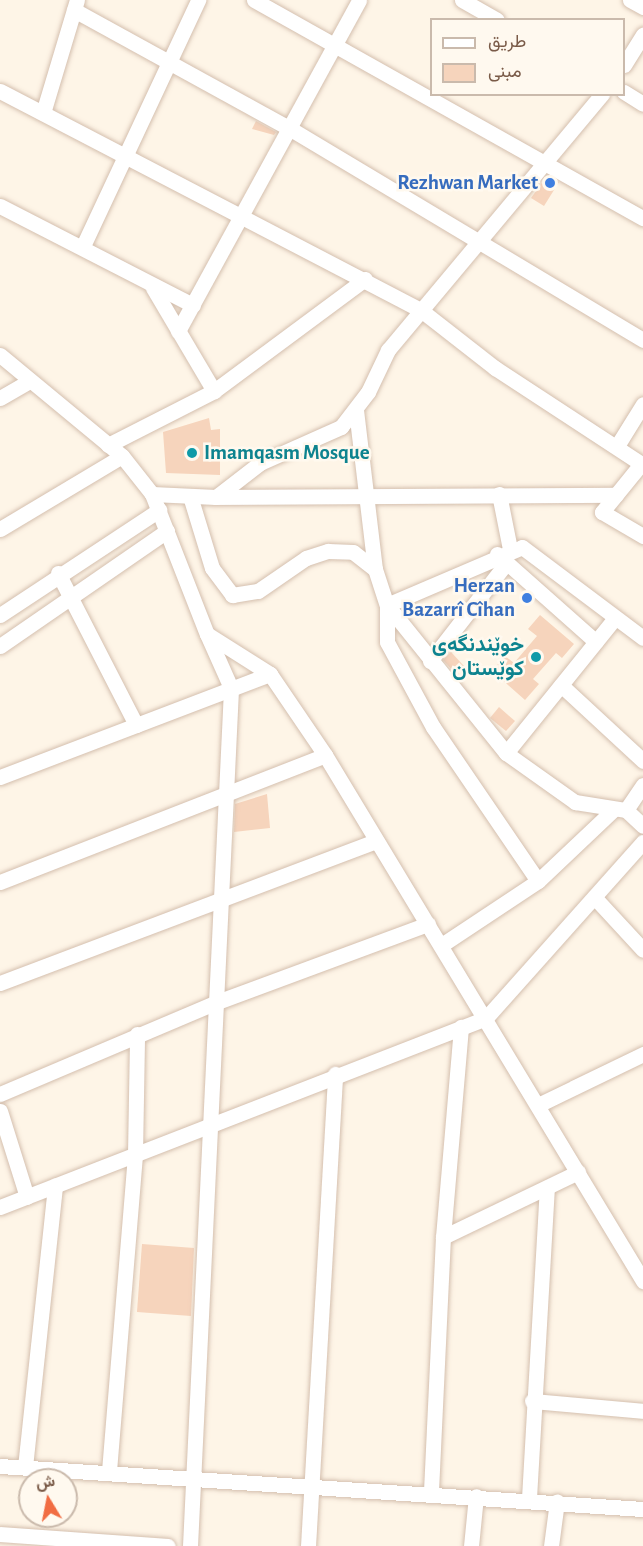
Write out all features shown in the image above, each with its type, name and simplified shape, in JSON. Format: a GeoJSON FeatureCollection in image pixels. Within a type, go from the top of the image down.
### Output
{"type":"FeatureCollection","features":[{"type":"Feature","properties":{"kind":"street"},"geometry":{"type":"LineString","coordinates":[[83,246],[198,0]]}},
{"type":"Feature","properties":{"kind":"street"},"geometry":{"type":"LineString","coordinates":[[254,0],[430,96]]}},
{"type":"Feature","properties":{"kind":"street"},"geometry":{"type":"LineString","coordinates":[[178,331],[359,0]]}},
{"type":"Feature","properties":{"kind":"street"},"geometry":{"type":"LineString","coordinates":[[462,0],[494,18]]}},
{"type":"Feature","properties":{"kind":"street"},"geometry":{"type":"LineString","coordinates":[[630,0],[643,7]]}},
{"type":"Feature","properties":{"kind":"street"},"geometry":{"type":"LineString","coordinates":[[43,113],[75,5],[168,64],[289,128],[643,340]]}},
{"type":"Feature","properties":{"kind":"street"},"geometry":{"type":"LineString","coordinates":[[625,63],[643,34]]}},
{"type":"Feature","properties":{"kind":"street"},"geometry":{"type":"LineString","coordinates":[[0,91],[239,220],[365,279],[422,311],[495,368],[642,464],[615,495],[603,517],[643,536]]}},
{"type":"Feature","properties":{"kind":"street"},"geometry":{"type":"LineString","coordinates":[[625,93],[643,104]]}},
{"type":"Feature","properties":{"kind":"street"},"geometry":{"type":"LineString","coordinates":[[430,96],[643,218]]}},
{"type":"Feature","properties":{"kind":"street"},"geometry":{"type":"LineString","coordinates":[[216,497],[260,463],[332,433],[356,410],[388,350],[422,311],[477,240],[548,162],[600,96]]}},
{"type":"Feature","properties":{"kind":"street"},"geometry":{"type":"LineString","coordinates":[[0,206],[83,246],[153,288],[193,304]]}},
{"type":"Feature","properties":{"kind":"street"},"geometry":{"type":"LineString","coordinates":[[108,445],[213,391],[365,279]]}},
{"type":"Feature","properties":{"kind":"street"},"geometry":{"type":"LineString","coordinates":[[153,288],[213,391]]}},
{"type":"Feature","properties":{"kind":"street"},"geometry":{"type":"LineString","coordinates":[[0,355],[28,382],[122,456],[152,494],[207,634],[231,688],[214,1123],[190,1546]]}},
{"type":"Feature","properties":{"kind":"street"},"geometry":{"type":"LineString","coordinates":[[0,398],[28,382]]}},
{"type":"Feature","properties":{"kind":"street"},"geometry":{"type":"LineString","coordinates":[[617,446],[643,404]]}},
{"type":"Feature","properties":{"kind":"street"},"geometry":{"type":"LineString","coordinates":[[356,410],[375,569],[387,605],[387,642],[433,727],[538,881]]}},
{"type":"Feature","properties":{"kind":"street"},"geometry":{"type":"LineString","coordinates":[[0,529],[122,456]]}},
{"type":"Feature","properties":{"kind":"street"},"geometry":{"type":"LineString","coordinates":[[152,494],[216,497],[615,495]]}},
{"type":"Feature","properties":{"kind":"street"},"geometry":{"type":"LineString","coordinates":[[430,661],[504,556],[499,494]]}},
{"type":"Feature","properties":{"kind":"street"},"geometry":{"type":"LineString","coordinates":[[189,496],[212,568],[232,595],[258,591],[306,558],[328,551],[353,552],[375,569]]}},
{"type":"Feature","properties":{"kind":"street"},"geometry":{"type":"LineString","coordinates":[[0,615],[58,573],[159,510]]}},
{"type":"Feature","properties":{"kind":"street"},"geometry":{"type":"LineString","coordinates":[[0,646],[69,594],[167,531]]}},
{"type":"Feature","properties":{"kind":"street"},"geometry":{"type":"LineString","coordinates":[[387,605],[522,547],[643,638]]}},
{"type":"Feature","properties":{"kind":"street"},"geometry":{"type":"LineString","coordinates":[[504,556],[596,642]]}},
{"type":"Feature","properties":{"kind":"street"},"geometry":{"type":"LineString","coordinates":[[58,573],[136,725]]}},
{"type":"Feature","properties":{"kind":"street"},"geometry":{"type":"LineString","coordinates":[[387,605],[506,753],[575,802],[619,811],[643,826]]}},
{"type":"Feature","properties":{"kind":"street"},"geometry":{"type":"LineString","coordinates":[[506,753],[615,618]]}},
{"type":"Feature","properties":{"kind":"street"},"geometry":{"type":"LineString","coordinates":[[207,634],[270,674],[325,755],[374,842],[443,944],[643,1281]]}},
{"type":"Feature","properties":{"kind":"street"},"geometry":{"type":"LineString","coordinates":[[0,777],[270,674]]}},
{"type":"Feature","properties":{"kind":"street"},"geometry":{"type":"LineString","coordinates":[[561,685],[643,761]]}},
{"type":"Feature","properties":{"kind":"street"},"geometry":{"type":"LineString","coordinates":[[0,882],[325,755]]}},
{"type":"Feature","properties":{"kind":"street"},"geometry":{"type":"LineString","coordinates":[[443,944],[538,881],[619,811],[643,784]]}},
{"type":"Feature","properties":{"kind":"street"},"geometry":{"type":"LineString","coordinates":[[0,983],[374,842]]}},
{"type":"Feature","properties":{"kind":"street"},"geometry":{"type":"LineString","coordinates":[[0,1207],[335,1074],[486,1017],[596,899],[643,842]]}},
{"type":"Feature","properties":{"kind":"street"},"geometry":{"type":"LineString","coordinates":[[596,899],[643,950]]}},
{"type":"Feature","properties":{"kind":"street"},"geometry":{"type":"LineString","coordinates":[[0,1094],[217,1002],[428,924]]}},
{"type":"Feature","properties":{"kind":"street"},"geometry":{"type":"LineString","coordinates":[[431,1491],[443,1237],[461,1028]]}},
{"type":"Feature","properties":{"kind":"street"},"geometry":{"type":"LineString","coordinates":[[110,1471],[135,1154],[138,1034]]}},
{"type":"Feature","properties":{"kind":"street"},"geometry":{"type":"LineString","coordinates":[[538,1105],[643,1054]]}},
{"type":"Feature","properties":{"kind":"street"},"geometry":{"type":"LineString","coordinates":[[308,1546],[335,1074]]}},
{"type":"Feature","properties":{"kind":"street"},"geometry":{"type":"LineString","coordinates":[[0,1111],[27,1197]]}},
{"type":"Feature","properties":{"kind":"street"},"geometry":{"type":"LineString","coordinates":[[443,1237],[578,1173]]}},
{"type":"Feature","properties":{"kind":"street"},"geometry":{"type":"LineString","coordinates":[[25,1467],[55,1186]]}},
{"type":"Feature","properties":{"kind":"street"},"geometry":{"type":"LineString","coordinates":[[529,1498],[532,1401],[547,1189]]}},
{"type":"Feature","properties":{"kind":"street"},"geometry":{"type":"LineString","coordinates":[[532,1401],[643,1411]]}},
{"type":"Feature","properties":{"kind":"street"},"geometry":{"type":"LineString","coordinates":[[0,1466],[431,1491],[643,1509]]}},
{"type":"Feature","properties":{"kind":"street"},"geometry":{"type":"LineString","coordinates":[[471,1546],[476,1496]]}},
{"type":"Feature","properties":{"kind":"street"},"geometry":{"type":"LineString","coordinates":[[551,1546],[557,1502]]}},
{"type":"Feature","properties":{"kind":"street"},"geometry":{"type":"LineString","coordinates":[[0,1534],[168,1546]]}},
{"type":"Feature","properties":{"kind":"building"},"geometry":{"type":"Polygon","coordinates":[[[256,121],[276,132],[274,135],[252,129],[256,121]]]}},
{"type":"Feature","properties":{"kind":"building"},"geometry":{"type":"Polygon","coordinates":[[[546,177],[559,182],[544,206],[531,198],[546,177]]]}},
{"type":"Feature","properties":{"kind":"building","name":"Imamqasm Mosque"},"geometry":{"type":"Polygon","coordinates":[[[209,418],[211,430],[220,429],[220,475],[166,473],[163,432],[209,418]]]}},
{"type":"Feature","properties":{"kind":"building","name":"خوێندنگەی کوێستان"},"geometry":{"type":"Polygon","coordinates":[[[540,615],[574,644],[562,658],[556,653],[533,679],[539,684],[525,700],[492,671],[505,656],[514,663],[537,636],[528,629],[540,615]]]}},
{"type":"Feature","properties":{"kind":"building"},"geometry":{"type":"Polygon","coordinates":[[[451,652],[464,666],[455,673],[443,660],[451,652]]]}},
{"type":"Feature","properties":{"kind":"building"},"geometry":{"type":"Polygon","coordinates":[[[499,707],[515,721],[506,731],[490,718],[499,707]]]}},
{"type":"Feature","properties":{"kind":"building"},"geometry":{"type":"Polygon","coordinates":[[[267,794],[270,828],[234,832],[235,804],[267,794]]]}},
{"type":"Feature","properties":{"kind":"building"},"geometry":{"type":"Polygon","coordinates":[[[142,1244],[194,1248],[191,1316],[137,1312],[142,1244]]]}},
{"type":"Feature","properties":{"kind":"place","name":"Rezhwan Market"},"geometry":{"type":"Point","coordinates":[550,183]}},
{"type":"Feature","properties":{"kind":"place","name":"Imamqasm Mosque"},"geometry":{"type":"Point","coordinates":[192,453]}},
{"type":"Feature","properties":{"kind":"place","name":"Herzan Bazarrî Cîhan"},"geometry":{"type":"Point","coordinates":[527,598]}},
{"type":"Feature","properties":{"kind":"place","name":"خوێندنگەی کوێستان"},"geometry":{"type":"Point","coordinates":[536,657]}}]}
